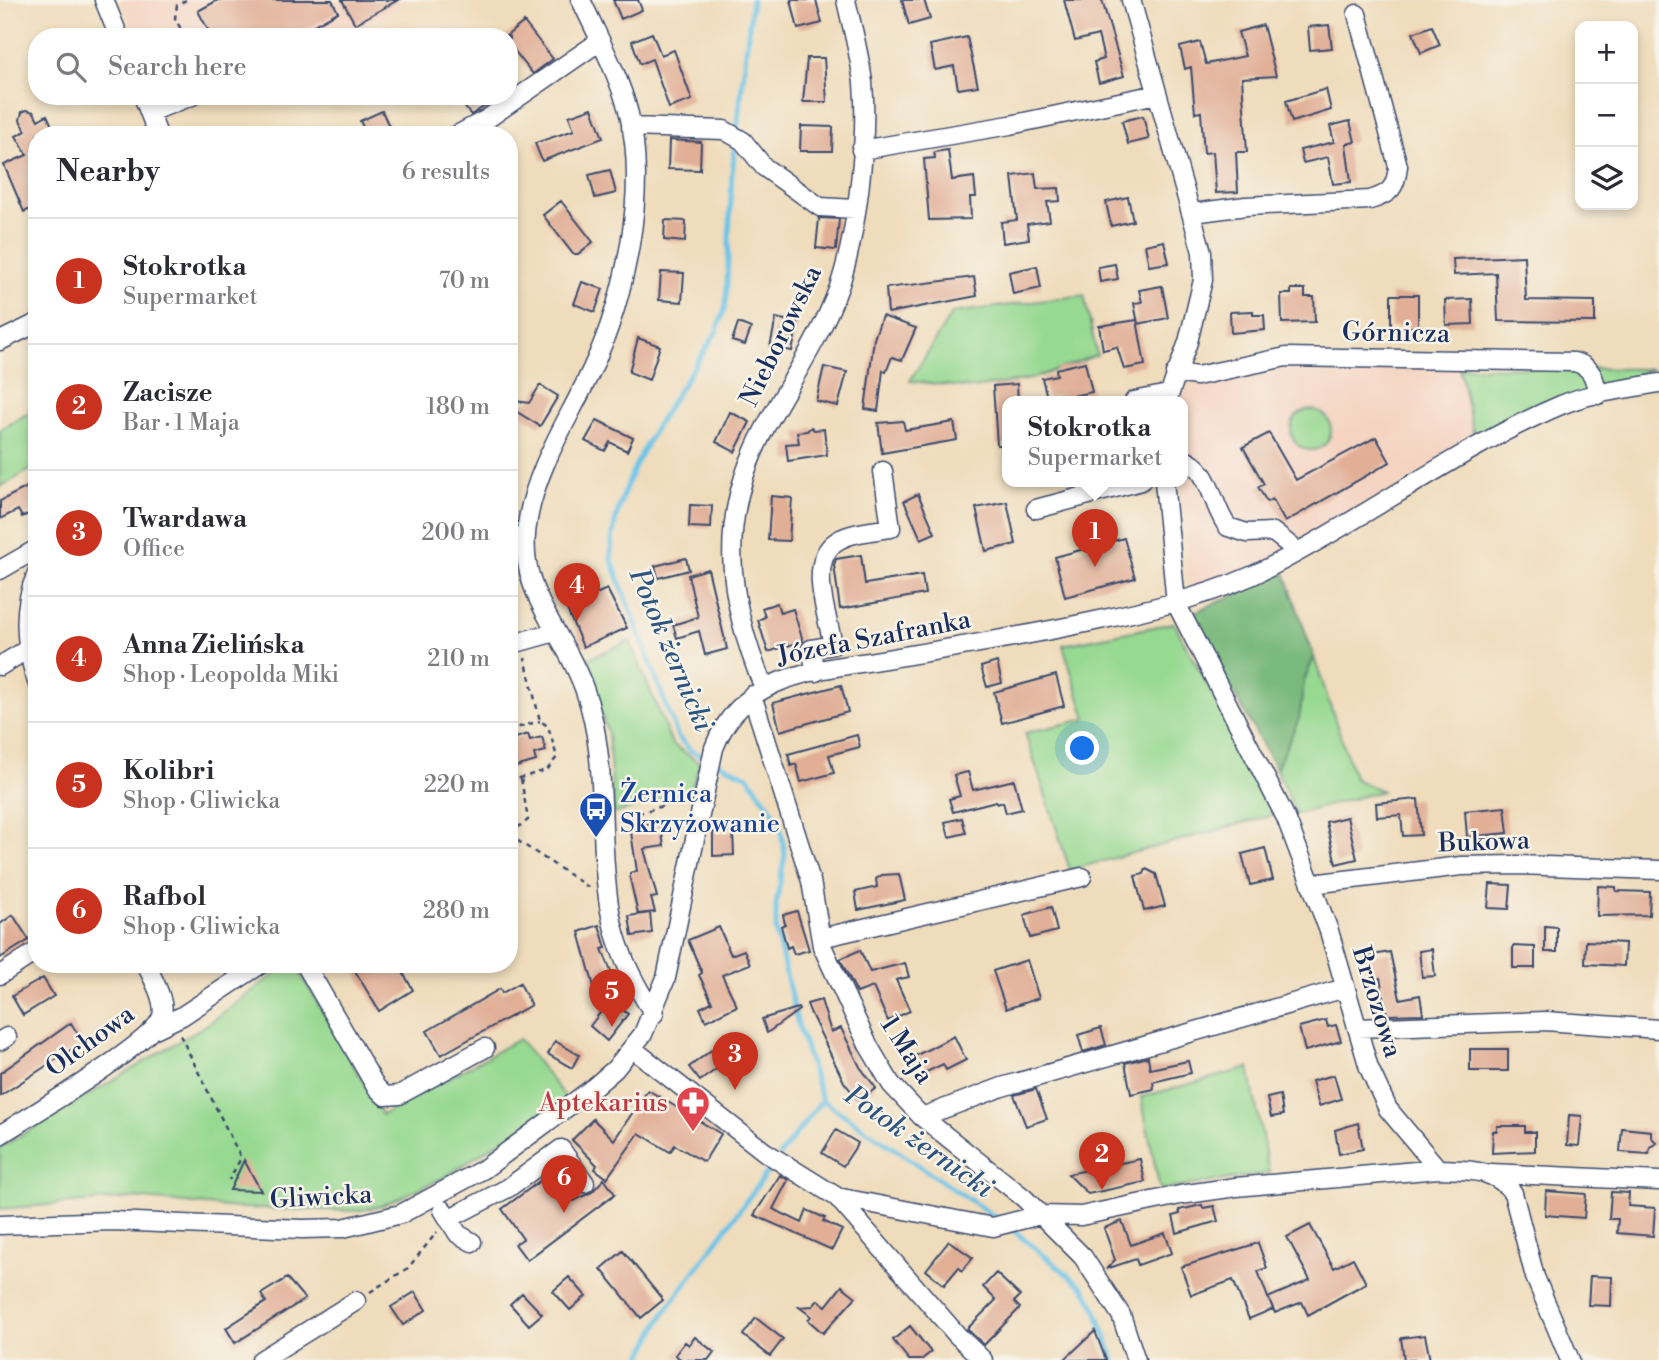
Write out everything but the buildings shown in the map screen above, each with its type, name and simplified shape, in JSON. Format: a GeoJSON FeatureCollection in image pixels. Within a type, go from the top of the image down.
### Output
{"type":"FeatureCollection","features":[{"type":"Feature","properties":{"kind":"street"},"geometry":{"type":"LineString","coordinates":[[104,0],[115,28]]}},
{"type":"Feature","properties":{"kind":"street"},"geometry":{"type":"LineString","coordinates":[[582,0],[631,127],[632,215],[617,300],[592,371],[544,468],[528,519],[526,568],[538,599],[579,675],[594,722],[608,900],[621,946],[654,1014]]}},
{"type":"Feature","properties":{"kind":"street","name":"Nieborowska"},"geometry":{"type":"LineString","coordinates":[[758,692],[734,586],[731,543],[736,502],[753,454],[834,299],[842,277],[855,209],[861,150],[863,81],[846,0]]}},
{"type":"Feature","properties":{"kind":"street"},"geometry":{"type":"LineString","coordinates":[[1131,0],[1202,252],[1203,280],[1188,342],[1168,396]]}},
{"type":"Feature","properties":{"kind":"street"},"geometry":{"type":"LineString","coordinates":[[1193,213],[1245,206],[1370,200],[1387,195],[1397,183],[1398,166],[1357,14]]}},
{"type":"Feature","properties":{"kind":"street"},"geometry":{"type":"LineString","coordinates":[[518,98],[600,41]]}},
{"type":"Feature","properties":{"kind":"street"},"geometry":{"type":"LineString","coordinates":[[861,150],[1010,125],[1157,94]]}},
{"type":"Feature","properties":{"kind":"street"},"geometry":{"type":"LineString","coordinates":[[146,105],[155,126]]}},
{"type":"Feature","properties":{"kind":"street"},"geometry":{"type":"LineString","coordinates":[[474,126],[507,105]]}},
{"type":"Feature","properties":{"kind":"street"},"geometry":{"type":"LineString","coordinates":[[631,127],[724,130],[743,141],[764,167],[820,206],[855,209]]}},
{"type":"Feature","properties":{"kind":"street"},"geometry":{"type":"LineString","coordinates":[[0,341],[28,327]]}},
{"type":"Feature","properties":{"kind":"street","name":"Górnicza"},"geometry":{"type":"LineString","coordinates":[[1175,373],[1198,376],[1286,357],[1574,362],[1583,364],[1594,376],[1598,395]]}},
{"type":"Feature","properties":{"kind":"street","name":"Józefa Szafranka"},"geometry":{"type":"LineString","coordinates":[[654,1014],[675,940],[714,748],[730,718],[758,692],[816,671],[1050,631],[1176,603],[1269,568],[1479,447],[1563,404],[1659,383]]}},
{"type":"Feature","properties":{"kind":"street"},"geometry":{"type":"LineString","coordinates":[[1188,461],[1195,464],[1203,475],[1228,527],[1247,533],[1273,532],[1297,551]]}},
{"type":"Feature","properties":{"kind":"street"},"geometry":{"type":"LineString","coordinates":[[816,671],[811,649],[833,645],[821,564],[830,547],[838,540],[891,528],[883,471]]}},
{"type":"Feature","properties":{"kind":"street"},"geometry":{"type":"LineString","coordinates":[[1036,509],[1118,487]]}},
{"type":"Feature","properties":{"kind":"street"},"geometry":{"type":"LineString","coordinates":[[1165,487],[1176,603]]}},
{"type":"Feature","properties":{"kind":"street"},"geometry":{"type":"LineString","coordinates":[[0,570],[28,554]]}},
{"type":"Feature","properties":{"kind":"street"},"geometry":{"type":"LineString","coordinates":[[0,666],[28,649],[28,602]]}},
{"type":"Feature","properties":{"kind":"street","name":"Brzozowa"},"geometry":{"type":"LineString","coordinates":[[1176,603],[1286,818],[1312,884],[1368,1068],[1388,1109],[1438,1169]]}},
{"type":"Feature","properties":{"kind":"street"},"geometry":{"type":"LineString","coordinates":[[518,642],[555,632]]}},
{"type":"Feature","properties":{"kind":"street","name":"1 Maja"},"geometry":{"type":"LineString","coordinates":[[758,692],[811,881],[821,938],[868,1045],[891,1084],[922,1116],[1024,1198],[1083,1257],[1121,1315],[1136,1360]]}},
{"type":"Feature","properties":{"kind":"street","name":"Bukowa"},"geometry":{"type":"LineString","coordinates":[[1312,884],[1461,866],[1518,865],[1659,870]]}},
{"type":"Feature","properties":{"kind":"street"},"geometry":{"type":"LineString","coordinates":[[821,938],[1082,877]]}},
{"type":"Feature","properties":{"kind":"street"},"geometry":{"type":"LineString","coordinates":[[0,975],[28,957]]}},
{"type":"Feature","properties":{"kind":"street","name":"Olchowa"},"geometry":{"type":"LineString","coordinates":[[0,1135],[152,1031],[162,1017],[162,1010],[149,973]]}},
{"type":"Feature","properties":{"kind":"street"},"geometry":{"type":"LineString","coordinates":[[152,1031],[182,1016],[247,973]]}},
{"type":"Feature","properties":{"kind":"street"},"geometry":{"type":"LineString","coordinates":[[310,973],[376,1087],[385,1096],[398,1095],[485,1048]]}},
{"type":"Feature","properties":{"kind":"street"},"geometry":{"type":"LineString","coordinates":[[922,1116],[1002,1087],[1345,988]]}},
{"type":"Feature","properties":{"kind":"street","name":"Gliwicka"},"geometry":{"type":"LineString","coordinates":[[0,1225],[113,1221],[302,1229],[343,1228],[384,1220],[435,1198],[484,1169],[547,1125],[593,1088],[633,1049],[654,1014]]}},
{"type":"Feature","properties":{"kind":"street"},"geometry":{"type":"LineString","coordinates":[[1357,1028],[1545,1021],[1659,1029]]}},
{"type":"Feature","properties":{"kind":"street"},"geometry":{"type":"LineString","coordinates":[[633,1049],[765,1152],[836,1197],[957,1335],[984,1360]]}},
{"type":"Feature","properties":{"kind":"street"},"geometry":{"type":"LineString","coordinates":[[448,1219],[508,1188],[561,1149],[585,1183]]}},
{"type":"Feature","properties":{"kind":"street"},"geometry":{"type":"LineString","coordinates":[[836,1197],[993,1227],[1040,1215],[1082,1216],[1180,1195],[1236,1187],[1438,1169],[1659,1181]]}},
{"type":"Feature","properties":{"kind":"street"},"geometry":{"type":"LineString","coordinates":[[1488,1173],[1506,1182],[1513,1193],[1535,1277],[1570,1360]]}},
{"type":"Feature","properties":{"kind":"street"},"geometry":{"type":"LineString","coordinates":[[435,1198],[458,1234],[472,1242]]}},
{"type":"Feature","properties":{"kind":"street"},"geometry":{"type":"LineString","coordinates":[[261,1360],[356,1301]]}},
{"type":"Feature","properties":{"kind":"path"},"geometry":{"type":"LineString","coordinates":[[180,28],[175,18],[177,5],[186,0]]}},
{"type":"Feature","properties":{"kind":"path"},"geometry":{"type":"LineString","coordinates":[[518,652],[540,721],[548,726],[557,757],[547,771],[520,778],[528,820],[518,828]]}},
{"type":"Feature","properties":{"kind":"path"},"geometry":{"type":"LineString","coordinates":[[518,727],[540,721]]}},
{"type":"Feature","properties":{"kind":"path"},"geometry":{"type":"LineString","coordinates":[[604,824],[703,794]]}},
{"type":"Feature","properties":{"kind":"path"},"geometry":{"type":"LineString","coordinates":[[518,841],[608,900]]}},
{"type":"Feature","properties":{"kind":"path"},"geometry":{"type":"LineString","coordinates":[[178,1032],[241,1158],[229,1180]]}},
{"type":"Feature","properties":{"kind":"path"},"geometry":{"type":"LineString","coordinates":[[356,1301],[408,1268],[431,1239]]}},
{"type":"Feature","properties":{"kind":"shaded area"},"geometry":{"type":"Polygon","coordinates":[[[121,0],[414,0],[362,28],[132,28],[121,0]]]}},
{"type":"Feature","properties":{"kind":"shaded area"},"geometry":{"type":"Polygon","coordinates":[[[1280,365],[1459,367],[1475,441],[1267,562],[1190,590],[1179,487],[1188,487],[1188,396],[1180,396],[1180,391],[1217,379],[1280,365]]]}},
{"type":"Feature","properties":{"kind":"green space"},"geometry":{"type":"Polygon","coordinates":[[[1084,295],[1097,355],[1031,379],[973,388],[910,381],[952,313],[1084,295]]]}},
{"type":"Feature","properties":{"kind":"green space"},"geometry":{"type":"Polygon","coordinates":[[[1459,367],[1652,369],[1475,441],[1459,367]]]}},
{"type":"Feature","properties":{"kind":"green space"},"geometry":{"type":"Polygon","coordinates":[[[1311,410],[1319,411],[1325,416],[1330,422],[1330,438],[1325,444],[1319,449],[1311,450],[1303,449],[1297,444],[1292,438],[1291,430],[1292,422],[1297,416],[1303,411],[1311,410]]]}},
{"type":"Feature","properties":{"kind":"green space"},"geometry":{"type":"Polygon","coordinates":[[[28,413],[28,471],[0,487],[0,430],[28,413]]]}},
{"type":"Feature","properties":{"kind":"green space"},"geometry":{"type":"Polygon","coordinates":[[[1285,573],[1314,657],[1304,681],[1299,719],[1276,769],[1190,614],[1285,573]]]}},
{"type":"Feature","properties":{"kind":"green space"},"geometry":{"type":"Polygon","coordinates":[[[1174,623],[1276,814],[1070,870],[1025,733],[1086,719],[1063,645],[1174,623]]]}},
{"type":"Feature","properties":{"kind":"green space"},"geometry":{"type":"Polygon","coordinates":[[[630,641],[672,744],[700,763],[691,790],[614,814],[608,733],[582,661],[630,641]]]}},
{"type":"Feature","properties":{"kind":"green space"},"geometry":{"type":"Polygon","coordinates":[[[1314,657],[1355,779],[1382,791],[1296,814],[1276,769],[1300,713],[1304,681],[1314,657]]]}},
{"type":"Feature","properties":{"kind":"green space"},"geometry":{"type":"Polygon","coordinates":[[[276,973],[300,973],[382,1115],[519,1039],[566,1098],[445,1177],[381,1206],[357,1211],[237,1208],[134,1198],[0,1209],[0,1148],[211,1022],[276,973]]]}},
{"type":"Feature","properties":{"kind":"green space"},"geometry":{"type":"Polygon","coordinates":[[[1249,1068],[1269,1173],[1160,1190],[1141,1097],[1249,1068]]]}},
{"type":"Feature","properties":{"kind":"waterway","name":"Potok żernicki"},"geometry":{"type":"LineString","coordinates":[[752,0],[732,173],[726,305],[717,331],[649,439],[634,469],[614,528],[611,558],[678,737],[691,751],[748,776],[779,820],[785,854],[776,905],[776,932],[797,1021],[822,1100],[1001,1221]]}},
{"type":"Feature","properties":{"kind":"waterway"},"geometry":{"type":"LineString","coordinates":[[780,1155],[822,1100]]}},
{"type":"Feature","properties":{"kind":"waterway"},"geometry":{"type":"LineString","coordinates":[[640,1360],[664,1313],[774,1163]]}},
{"type":"Feature","properties":{"kind":"waterway","name":"Potok żernicki"},"geometry":{"type":"LineString","coordinates":[[1009,1227],[1083,1287],[1094,1305],[1114,1360]]}},
{"type":"Feature","properties":{"kind":"place","name":"Stokrotka"},"geometry":{"type":"Point","coordinates":[1095,567]}},
{"type":"Feature","properties":{"kind":"place","name":"Anna Zielińska"},"geometry":{"type":"Point","coordinates":[577,621]}},
{"type":"Feature","properties":{"kind":"place","name":"Żernica Skrzyżowanie"},"geometry":{"type":"Point","coordinates":[596,839]}},
{"type":"Feature","properties":{"kind":"place","name":"Kolibri"},"geometry":{"type":"Point","coordinates":[612,1027]}},
{"type":"Feature","properties":{"kind":"place","name":"Twardawa"},"geometry":{"type":"Point","coordinates":[735,1090]}},
{"type":"Feature","properties":{"kind":"place","name":"Aptekarius"},"geometry":{"type":"Point","coordinates":[693,1133]}},
{"type":"Feature","properties":{"kind":"place","name":"Zacisze"},"geometry":{"type":"Point","coordinates":[1102,1190]}},
{"type":"Feature","properties":{"kind":"place","name":"Rafbol"},"geometry":{"type":"Point","coordinates":[564,1213]}}]}
